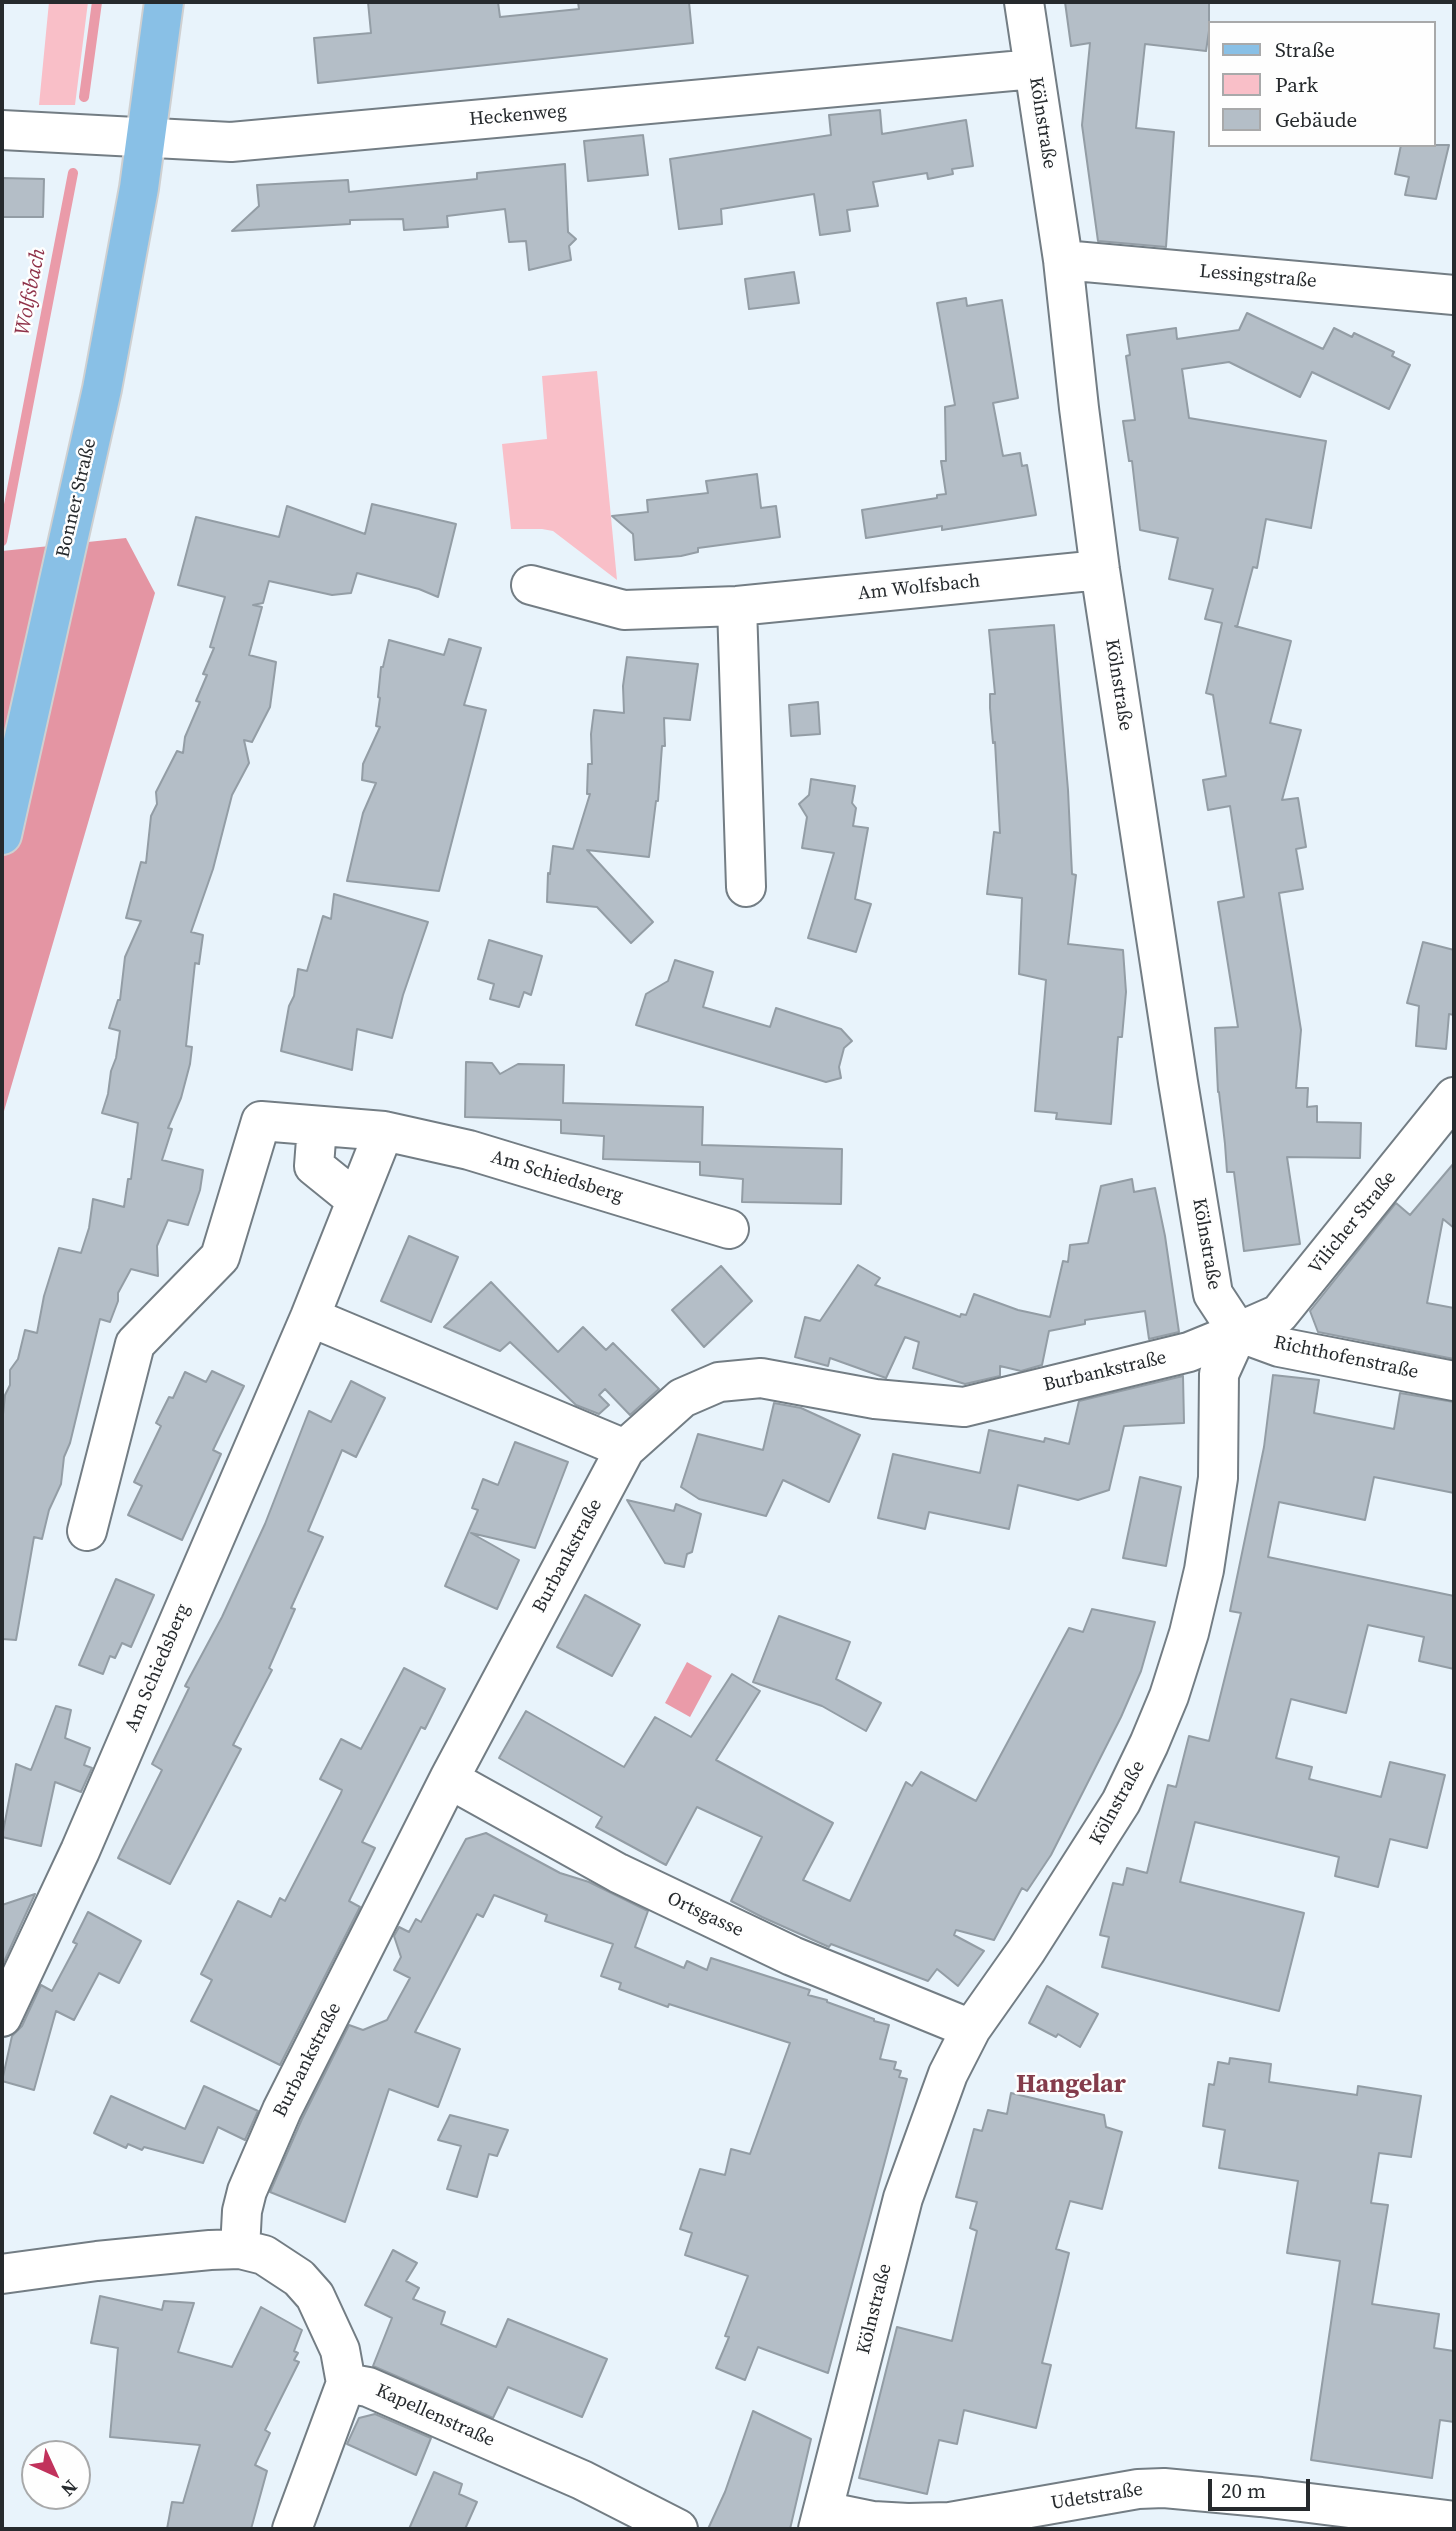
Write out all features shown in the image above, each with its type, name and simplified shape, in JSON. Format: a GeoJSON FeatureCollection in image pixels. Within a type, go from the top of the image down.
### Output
{"type":"FeatureCollection","features":[{"type":"Feature","properties":{"kind":"main road","name":"Bonner Straße"},"geometry":{"type":"LineString","coordinates":[[2,835],[102,389],[145,149],[164,2]]}},
{"type":"Feature","properties":{"kind":"street","name":"Kölnstraße"},"geometry":{"type":"LineString","coordinates":[[821,2520],[903,2197],[948,2074],[971,2029],[1026,1951],[1116,1811],[1169,1696],[1205,1570],[1218,1478],[1219,1374],[1238,1332],[1213,1294],[1100,569],[1063,260],[1024,2]]}},
{"type":"Feature","properties":{"kind":"street","name":"Heckenweg"},"geometry":{"type":"LineString","coordinates":[[2,130],[145,149],[1034,69]]}},
{"type":"Feature","properties":{"kind":"street","name":"Lessingstraße"},"geometry":{"type":"LineString","coordinates":[[1063,260],[1454,295]]}},
{"type":"Feature","properties":{"kind":"street","name":"Am Wolfsbach"},"geometry":{"type":"LineString","coordinates":[[531,585],[624,610],[737,606],[1100,569]]}},
{"type":"Feature","properties":{"kind":"street"},"geometry":{"type":"LineString","coordinates":[[737,606],[746,887]]}},
{"type":"Feature","properties":{"kind":"street","name":"Vilicher Straße"},"geometry":{"type":"LineString","coordinates":[[1238,1332],[1279,1314],[1454,1097]]}},
{"type":"Feature","properties":{"kind":"street","name":"Am Schiedsberg"},"geometry":{"type":"LineString","coordinates":[[88,1531],[135,1344],[220,1257],[261,1121],[384,1131],[469,1150],[729,1229]]}},
{"type":"Feature","properties":{"kind":"street"},"geometry":{"type":"LineString","coordinates":[[317,1126],[314,1166],[356,1200]]}},
{"type":"Feature","properties":{"kind":"street","name":"Am Schiedsberg"},"geometry":{"type":"LineString","coordinates":[[2,2017],[80,1851],[310,1317],[384,1131]]}},
{"type":"Feature","properties":{"kind":"street"},"geometry":{"type":"LineString","coordinates":[[310,1317],[625,1449]]}},
{"type":"Feature","properties":{"kind":"street","name":"Richthofenstraße"},"geometry":{"type":"LineString","coordinates":[[1238,1332],[1279,1347],[1454,1381]]}},
{"type":"Feature","properties":{"kind":"street","name":"Burbankstraße"},"geometry":{"type":"LineString","coordinates":[[240,2249],[242,2211],[255,2170],[282,2110],[449,1779],[625,1449],[682,1398],[719,1382],[761,1378],[876,1399],[964,1407],[1189,1353],[1238,1332]]}},
{"type":"Feature","properties":{"kind":"street","name":"Ortsgasse"},"geometry":{"type":"LineString","coordinates":[[449,1779],[618,1873],[792,1956],[971,2029]]}},
{"type":"Feature","properties":{"kind":"street"},"geometry":{"type":"LineString","coordinates":[[2,2274],[210,2249],[240,2249],[264,2255],[299,2278],[315,2296],[341,2350],[346,2383],[292,2529]]}},
{"type":"Feature","properties":{"kind":"street","name":"Kapellenstraße"},"geometry":{"type":"LineString","coordinates":[[346,2383],[368,2387],[569,2474],[678,2529]]}},
{"type":"Feature","properties":{"kind":"street","name":"Udetstraße"},"geometry":{"type":"LineString","coordinates":[[821,2520],[950,2522],[1138,2489],[1164,2488],[1454,2521]]}},
{"type":"Feature","properties":{"kind":"green space"},"geometry":{"type":"Polygon","coordinates":[[[49,2],[88,2],[75,105],[39,105],[49,2]]]}},
{"type":"Feature","properties":{"kind":"green space"},"geometry":{"type":"Polygon","coordinates":[[[597,371],[617,580],[553,531],[511,529],[502,444],[547,439],[542,376],[597,371]]]}},
{"type":"Feature","properties":{"kind":"shaded area"},"geometry":{"type":"Polygon","coordinates":[[[126,538],[155,593],[2,1118],[2,551],[126,538]]]}},
{"type":"Feature","properties":{"kind":"shaded area"},"geometry":{"type":"Polygon","coordinates":[[[687,1662],[712,1676],[690,1717],[665,1703],[687,1662]]]}},
{"type":"Feature","properties":{"kind":"building"},"geometry":{"type":"Polygon","coordinates":[[[368,2],[498,2],[500,17],[579,9],[578,2],[689,2],[693,43],[318,83],[314,38],[371,33],[368,2]]]}},
{"type":"Feature","properties":{"kind":"building"},"geometry":{"type":"Polygon","coordinates":[[[1065,2],[1209,2],[1206,51],[1145,44],[1136,128],[1174,132],[1166,247],[1098,241],[1082,125],[1090,43],[1071,46],[1065,2]]]}},
{"type":"Feature","properties":{"kind":"building"},"geometry":{"type":"Polygon","coordinates":[[[880,110],[882,134],[966,120],[973,166],[952,169],[953,174],[928,179],[927,173],[873,182],[878,206],[847,210],[850,231],[820,235],[814,194],[721,209],[722,224],[679,229],[670,159],[831,135],[829,115],[880,110]]]}},
{"type":"Feature","properties":{"kind":"building"},"geometry":{"type":"Polygon","coordinates":[[[643,135],[648,175],[588,181],[584,141],[643,135]]]}},
{"type":"Feature","properties":{"kind":"building"},"geometry":{"type":"Polygon","coordinates":[[[1449,145],[1436,199],[1405,195],[1409,177],[1395,174],[1401,147],[1449,145]]]}},
{"type":"Feature","properties":{"kind":"building"},"geometry":{"type":"Polygon","coordinates":[[[565,164],[568,232],[576,239],[569,246],[571,260],[529,270],[526,241],[509,242],[505,209],[447,216],[448,227],[404,230],[403,219],[350,220],[350,224],[232,231],[259,206],[257,185],[348,180],[349,192],[477,179],[477,173],[565,164]]]}},
{"type":"Feature","properties":{"kind":"building"},"geometry":{"type":"Polygon","coordinates":[[[2,178],[44,179],[43,217],[2,217],[2,178]]]}},
{"type":"Feature","properties":{"kind":"building"},"geometry":{"type":"Polygon","coordinates":[[[794,272],[799,303],[749,309],[745,279],[794,272]]]}},
{"type":"Feature","properties":{"kind":"building"},"geometry":{"type":"Polygon","coordinates":[[[966,298],[967,306],[1002,300],[1018,398],[993,403],[1003,456],[1020,453],[1022,466],[1027,465],[1036,515],[942,530],[942,526],[866,538],[862,510],[937,498],[937,495],[946,494],[941,461],[946,461],[945,407],[955,405],[937,303],[966,298]]]}},
{"type":"Feature","properties":{"kind":"building"},"geometry":{"type":"Polygon","coordinates":[[[1247,313],[1323,349],[1334,328],[1352,337],[1354,333],[1394,352],[1392,356],[1410,365],[1389,409],[1312,372],[1300,397],[1229,362],[1182,369],[1189,418],[1326,441],[1311,528],[1266,519],[1257,568],[1253,567],[1237,627],[1291,641],[1270,723],[1301,730],[1282,800],[1298,798],[1306,847],[1296,849],[1303,889],[1279,893],[1301,1030],[1296,1088],[1308,1088],[1307,1107],[1317,1106],[1317,1122],[1361,1123],[1360,1158],[1287,1157],[1300,1244],[1244,1251],[1234,1172],[1227,1172],[1218,1092],[1215,1028],[1238,1027],[1218,902],[1244,897],[1230,806],[1208,810],[1203,780],[1226,776],[1213,695],[1206,693],[1222,623],[1205,619],[1213,589],[1169,579],[1178,538],[1140,530],[1132,461],[1129,461],[1123,421],[1135,420],[1126,356],[1130,355],[1127,335],[1176,328],[1177,339],[1239,330],[1247,313]]]}},
{"type":"Feature","properties":{"kind":"building"},"geometry":{"type":"Polygon","coordinates":[[[757,474],[761,508],[776,506],[780,537],[698,548],[698,552],[681,556],[635,560],[633,534],[612,516],[648,512],[647,500],[708,493],[706,481],[757,474]]]}},
{"type":"Feature","properties":{"kind":"building"},"geometry":{"type":"Polygon","coordinates":[[[372,504],[456,524],[438,597],[419,589],[357,573],[351,593],[332,595],[269,581],[263,603],[253,605],[262,607],[249,655],[276,662],[270,707],[252,742],[244,740],[249,763],[232,795],[213,869],[191,932],[203,935],[199,964],[195,963],[186,1046],[192,1047],[190,1064],[181,1098],[168,1128],[172,1129],[162,1160],[203,1170],[200,1190],[188,1225],[168,1220],[157,1246],[158,1276],[131,1269],[118,1293],[118,1301],[110,1322],[100,1319],[70,1443],[64,1457],[61,1484],[49,1510],[42,1539],[34,1537],[16,1640],[2,1639],[2,1424],[5,1395],[10,1385],[10,1370],[18,1359],[25,1330],[37,1333],[44,1296],[59,1248],[81,1253],[89,1228],[93,1199],[124,1207],[128,1179],[131,1179],[138,1123],[102,1113],[120,1031],[109,1028],[120,1000],[125,957],[141,921],[126,918],[141,862],[146,863],[151,816],[157,804],[156,792],[177,751],[183,753],[185,737],[200,702],[196,701],[207,675],[203,674],[214,648],[210,647],[225,597],[178,585],[196,517],[279,537],[287,506],[365,534],[372,504]]]}},
{"type":"Feature","properties":{"kind":"building"},"geometry":{"type":"Polygon","coordinates":[[[1054,625],[1072,874],[1076,875],[1068,944],[1123,950],[1126,992],[1122,1037],[1118,1037],[1111,1124],[1056,1119],[1057,1113],[1035,1111],[1046,980],[1019,974],[1022,898],[987,894],[994,832],[1000,833],[995,742],[993,743],[990,708],[990,694],[995,694],[989,630],[1054,625]]]}},
{"type":"Feature","properties":{"kind":"building"},"geometry":{"type":"Polygon","coordinates":[[[449,639],[481,648],[464,705],[486,710],[439,891],[347,881],[363,813],[376,783],[362,780],[363,764],[380,727],[376,726],[381,667],[389,640],[444,655],[449,639]]]}},
{"type":"Feature","properties":{"kind":"building"},"geometry":{"type":"Polygon","coordinates":[[[627,657],[698,664],[690,720],[664,718],[665,746],[662,746],[658,801],[649,857],[587,850],[653,922],[631,943],[597,907],[547,902],[553,846],[573,849],[590,794],[587,794],[588,764],[592,764],[591,734],[594,710],[624,713],[623,686],[627,657]]]}},
{"type":"Feature","properties":{"kind":"building"},"geometry":{"type":"Polygon","coordinates":[[[818,702],[820,734],[791,736],[789,705],[818,702]]]}},
{"type":"Feature","properties":{"kind":"building"},"geometry":{"type":"Polygon","coordinates":[[[811,779],[855,786],[852,803],[856,808],[853,826],[868,828],[855,899],[871,904],[856,952],[808,938],[834,853],[802,848],[807,817],[799,804],[809,795],[811,779]]]}},
{"type":"Feature","properties":{"kind":"building"},"geometry":{"type":"Polygon","coordinates":[[[334,894],[428,922],[403,995],[392,1038],[357,1029],[352,1070],[281,1051],[298,969],[307,971],[323,916],[331,919],[334,894]]]}},
{"type":"Feature","properties":{"kind":"building"},"geometry":{"type":"Polygon","coordinates":[[[489,940],[542,956],[531,995],[524,992],[519,1007],[490,999],[494,984],[478,979],[489,940]]]}},
{"type":"Feature","properties":{"kind":"building"},"geometry":{"type":"Polygon","coordinates":[[[1423,942],[1454,950],[1454,1015],[1449,1014],[1446,1049],[1416,1046],[1419,1006],[1407,1003],[1423,942]]]}},
{"type":"Feature","properties":{"kind":"building"},"geometry":{"type":"Polygon","coordinates":[[[675,960],[713,972],[703,1007],[770,1027],[776,1008],[841,1029],[852,1041],[844,1048],[839,1067],[841,1078],[826,1082],[636,1025],[646,994],[668,981],[675,960]]]}},
{"type":"Feature","properties":{"kind":"building"},"geometry":{"type":"Polygon","coordinates":[[[466,1062],[492,1063],[500,1074],[518,1064],[564,1065],[563,1103],[703,1107],[702,1145],[842,1149],[841,1204],[742,1202],[743,1179],[700,1175],[700,1162],[603,1159],[604,1136],[561,1133],[561,1120],[465,1117],[466,1062]]]}},
{"type":"Feature","properties":{"kind":"building"},"geometry":{"type":"Polygon","coordinates":[[[1454,1163],[1454,1228],[1443,1219],[1427,1303],[1454,1308],[1454,1359],[1318,1332],[1310,1311],[1396,1203],[1410,1215],[1454,1163]]]}},
{"type":"Feature","properties":{"kind":"building"},"geometry":{"type":"Polygon","coordinates":[[[1132,1179],[1134,1192],[1155,1188],[1179,1332],[1149,1339],[1145,1311],[1085,1320],[1085,1324],[1049,1331],[1042,1365],[1021,1371],[1000,1366],[1000,1376],[965,1384],[913,1368],[919,1342],[905,1337],[886,1378],[830,1358],[828,1366],[795,1357],[805,1317],[820,1321],[858,1265],[880,1278],[875,1285],[960,1317],[961,1314],[966,1315],[974,1294],[1018,1310],[1050,1317],[1063,1261],[1068,1262],[1070,1245],[1088,1243],[1101,1186],[1132,1179]]]}},
{"type":"Feature","properties":{"kind":"building"},"geometry":{"type":"Polygon","coordinates":[[[409,1236],[458,1257],[431,1322],[381,1301],[409,1236]]]}},
{"type":"Feature","properties":{"kind":"building"},"geometry":{"type":"Polygon","coordinates":[[[721,1266],[752,1301],[704,1347],[672,1310],[721,1266]]]}},
{"type":"Feature","properties":{"kind":"building"},"geometry":{"type":"Polygon","coordinates":[[[491,1282],[558,1352],[583,1327],[606,1350],[613,1343],[659,1389],[630,1415],[605,1389],[599,1395],[609,1405],[599,1414],[576,1405],[510,1342],[500,1351],[444,1327],[491,1282]]]}},
{"type":"Feature","properties":{"kind":"building"},"geometry":{"type":"Polygon","coordinates":[[[212,1371],[244,1386],[213,1450],[221,1454],[182,1540],[128,1515],[142,1486],[134,1482],[161,1426],[156,1423],[169,1397],[173,1398],[185,1372],[206,1382],[212,1371]]]}},
{"type":"Feature","properties":{"kind":"building"},"geometry":{"type":"Polygon","coordinates":[[[1273,1375],[1319,1380],[1314,1413],[1394,1429],[1400,1393],[1454,1402],[1454,1493],[1374,1477],[1365,1520],[1279,1502],[1268,1557],[1454,1596],[1454,1669],[1419,1661],[1424,1637],[1368,1625],[1346,1713],[1291,1699],[1276,1758],[1312,1767],[1309,1779],[1381,1797],[1390,1762],[1445,1775],[1427,1848],[1390,1839],[1378,1887],[1335,1876],[1339,1857],[1195,1822],[1180,1882],[1304,1913],[1279,2011],[1102,1967],[1109,1937],[1100,1935],[1113,1883],[1123,1885],[1127,1868],[1147,1873],[1168,1785],[1176,1787],[1189,1736],[1209,1741],[1241,1613],[1230,1611],[1264,1447],[1273,1375]]]}},
{"type":"Feature","properties":{"kind":"building"},"geometry":{"type":"Polygon","coordinates":[[[1183,1376],[1184,1423],[1124,1426],[1109,1490],[1078,1500],[1018,1485],[1009,1529],[929,1512],[925,1529],[878,1518],[893,1454],[980,1473],[989,1430],[1044,1442],[1045,1438],[1069,1444],[1079,1401],[1183,1376]]]}},
{"type":"Feature","properties":{"kind":"building"},"geometry":{"type":"Polygon","coordinates":[[[351,1381],[385,1398],[356,1457],[342,1450],[308,1531],[323,1537],[291,1608],[295,1609],[269,1668],[272,1670],[233,1745],[241,1749],[170,1884],[118,1858],[162,1770],[152,1764],[189,1688],[185,1686],[222,1617],[265,1524],[309,1411],[331,1422],[351,1381]]]}},
{"type":"Feature","properties":{"kind":"building"},"geometry":{"type":"Polygon","coordinates":[[[774,1403],[801,1408],[860,1435],[829,1502],[783,1480],[766,1516],[699,1499],[681,1487],[698,1434],[763,1450],[774,1403]]]}},
{"type":"Feature","properties":{"kind":"building"},"geometry":{"type":"Polygon","coordinates":[[[515,1442],[568,1462],[535,1548],[471,1533],[519,1560],[497,1609],[445,1586],[478,1510],[472,1508],[483,1479],[498,1485],[515,1442]]]}},
{"type":"Feature","properties":{"kind":"building"},"geometry":{"type":"Polygon","coordinates":[[[1140,1477],[1181,1487],[1166,1566],[1123,1558],[1140,1477]]]}},
{"type":"Feature","properties":{"kind":"building"},"geometry":{"type":"Polygon","coordinates":[[[627,1500],[674,1511],[676,1504],[701,1514],[692,1552],[687,1554],[684,1567],[665,1563],[627,1500]]]}},
{"type":"Feature","properties":{"kind":"building"},"geometry":{"type":"Polygon","coordinates":[[[116,1579],[154,1595],[131,1647],[122,1643],[115,1658],[110,1656],[103,1674],[79,1665],[116,1579]]]}},
{"type":"Feature","properties":{"kind":"building"},"geometry":{"type":"Polygon","coordinates":[[[585,1595],[640,1625],[612,1676],[557,1647],[585,1595]]]}},
{"type":"Feature","properties":{"kind":"building"},"geometry":{"type":"Polygon","coordinates":[[[1092,1609],[1155,1622],[1141,1671],[1121,1717],[1051,1855],[1027,1891],[1022,1888],[994,1940],[956,1930],[954,1935],[984,1951],[958,1986],[937,1969],[928,1981],[831,1944],[829,1947],[731,1901],[762,1837],[697,1807],[666,1865],[596,1827],[602,1817],[499,1758],[526,1711],[624,1767],[655,1717],[691,1737],[732,1674],[760,1691],[716,1760],[833,1823],[803,1880],[850,1901],[906,1782],[912,1786],[921,1772],[976,1801],[1069,1628],[1083,1632],[1092,1609]]]}},
{"type":"Feature","properties":{"kind":"building"},"geometry":{"type":"Polygon","coordinates":[[[779,1616],[850,1642],[836,1679],[881,1703],[866,1731],[822,1706],[753,1682],[779,1616]]]}},
{"type":"Feature","properties":{"kind":"building"},"geometry":{"type":"Polygon","coordinates":[[[404,1668],[445,1689],[425,1729],[421,1727],[362,1842],[375,1848],[349,1901],[360,1907],[280,2065],[191,2021],[212,1980],[201,1974],[238,1901],[271,1917],[280,1898],[285,1901],[342,1790],[320,1779],[341,1739],[361,1749],[404,1668]]]}},
{"type":"Feature","properties":{"kind":"building"},"geometry":{"type":"Polygon","coordinates":[[[56,1706],[71,1710],[65,1738],[90,1748],[84,1765],[92,1768],[81,1792],[55,1782],[41,1846],[2,1837],[16,1764],[31,1770],[56,1706]]]}},
{"type":"Feature","properties":{"kind":"building"},"geometry":{"type":"Polygon","coordinates":[[[486,1833],[560,1873],[589,1882],[648,1911],[635,1947],[684,1968],[687,1961],[707,1970],[711,1958],[810,1990],[808,1995],[889,2025],[880,2059],[896,2062],[894,2069],[901,2071],[899,2077],[907,2079],[828,2373],[758,2347],[745,2380],[716,2368],[748,2276],[685,2255],[692,2233],[680,2229],[700,2169],[725,2175],[731,2149],[750,2154],[790,2043],[669,2004],[668,2007],[619,1989],[621,1983],[601,1976],[613,1944],[545,1921],[547,1915],[494,1895],[483,1917],[477,1914],[415,2032],[460,2049],[438,2107],[389,2089],[345,2222],[270,2192],[302,2119],[349,2025],[363,2030],[387,2020],[410,1978],[394,1970],[401,1957],[394,1936],[399,1927],[409,1932],[416,1919],[421,1922],[466,1839],[486,1833]]]}},
{"type":"Feature","properties":{"kind":"building"},"geometry":{"type":"Polygon","coordinates":[[[35,1894],[2,1966],[2,1905],[35,1894]]]}},
{"type":"Feature","properties":{"kind":"building"},"geometry":{"type":"Polygon","coordinates":[[[88,1912],[141,1941],[119,1983],[99,1973],[74,2020],[56,2011],[34,2090],[2,2081],[12,2036],[22,2026],[41,1985],[52,1991],[77,1944],[73,1942],[88,1912]]]}},
{"type":"Feature","properties":{"kind":"building"},"geometry":{"type":"Polygon","coordinates":[[[1047,1986],[1098,2014],[1080,2047],[1058,2034],[1056,2037],[1029,2023],[1047,1986]]]}},
{"type":"Feature","properties":{"kind":"building"},"geometry":{"type":"Polygon","coordinates":[[[1230,2058],[1271,2064],[1269,2082],[1357,2095],[1358,2086],[1421,2096],[1411,2157],[1379,2153],[1371,2203],[1388,2205],[1372,2304],[1439,2314],[1434,2348],[1454,2351],[1454,2422],[1440,2420],[1432,2478],[1311,2460],[1340,2261],[1287,2253],[1298,2181],[1219,2168],[1225,2130],[1203,2126],[1209,2084],[1214,2085],[1218,2062],[1229,2064],[1230,2058]]]}},
{"type":"Feature","properties":{"kind":"building"},"geometry":{"type":"Polygon","coordinates":[[[204,2086],[258,2111],[245,2140],[218,2127],[203,2163],[144,2147],[142,2150],[128,2144],[126,2148],[94,2133],[111,2096],[185,2129],[204,2086]]]}},
{"type":"Feature","properties":{"kind":"building"},"geometry":{"type":"Polygon","coordinates":[[[1011,2093],[1104,2115],[1106,2127],[1122,2132],[1102,2209],[1070,2201],[1056,2249],[1069,2253],[1042,2363],[1051,2365],[1036,2428],[964,2410],[957,2444],[939,2440],[927,2494],[859,2478],[897,2327],[952,2341],[977,2231],[970,2228],[977,2202],[956,2197],[974,2129],[982,2131],[988,2110],[1007,2114],[1011,2093]]]}},
{"type":"Feature","properties":{"kind":"building"},"geometry":{"type":"Polygon","coordinates":[[[450,2115],[508,2130],[497,2156],[489,2154],[477,2197],[447,2189],[461,2146],[438,2140],[450,2115]]]}},
{"type":"Feature","properties":{"kind":"building"},"geometry":{"type":"Polygon","coordinates":[[[393,2250],[417,2263],[406,2281],[419,2288],[413,2299],[445,2312],[441,2324],[496,2347],[508,2319],[607,2359],[582,2417],[508,2387],[493,2418],[373,2366],[392,2318],[365,2305],[393,2250]]]}},
{"type":"Feature","properties":{"kind":"building"},"geometry":{"type":"Polygon","coordinates":[[[100,2296],[162,2310],[164,2301],[194,2303],[178,2352],[232,2367],[261,2307],[302,2330],[294,2351],[298,2353],[294,2360],[299,2362],[265,2430],[270,2433],[255,2465],[267,2471],[251,2529],[167,2529],[172,2502],[183,2503],[200,2445],[110,2437],[118,2348],[91,2343],[100,2296]]]}},
{"type":"Feature","properties":{"kind":"building"},"geometry":{"type":"Polygon","coordinates":[[[753,2411],[811,2439],[790,2529],[708,2529],[725,2492],[753,2411]]]}},
{"type":"Feature","properties":{"kind":"building"},"geometry":{"type":"Polygon","coordinates":[[[375,2414],[431,2438],[416,2475],[347,2444],[359,2418],[375,2414]]]}},
{"type":"Feature","properties":{"kind":"building"},"geometry":{"type":"Polygon","coordinates":[[[434,2472],[462,2484],[459,2494],[477,2502],[465,2529],[409,2529],[434,2472]]]}},
{"type":"Feature","properties":{"kind":"waterway","name":"Wolfsbach"},"geometry":{"type":"LineString","coordinates":[[84,97],[97,2]]}},
{"type":"Feature","properties":{"kind":"waterway","name":"Wolfsbach"},"geometry":{"type":"LineString","coordinates":[[2,541],[73,173]]}},
{"type":"Feature","properties":{"kind":"district","name":"Hangelar"},"geometry":{"type":"Point","coordinates":[1071,2085]}}]}
